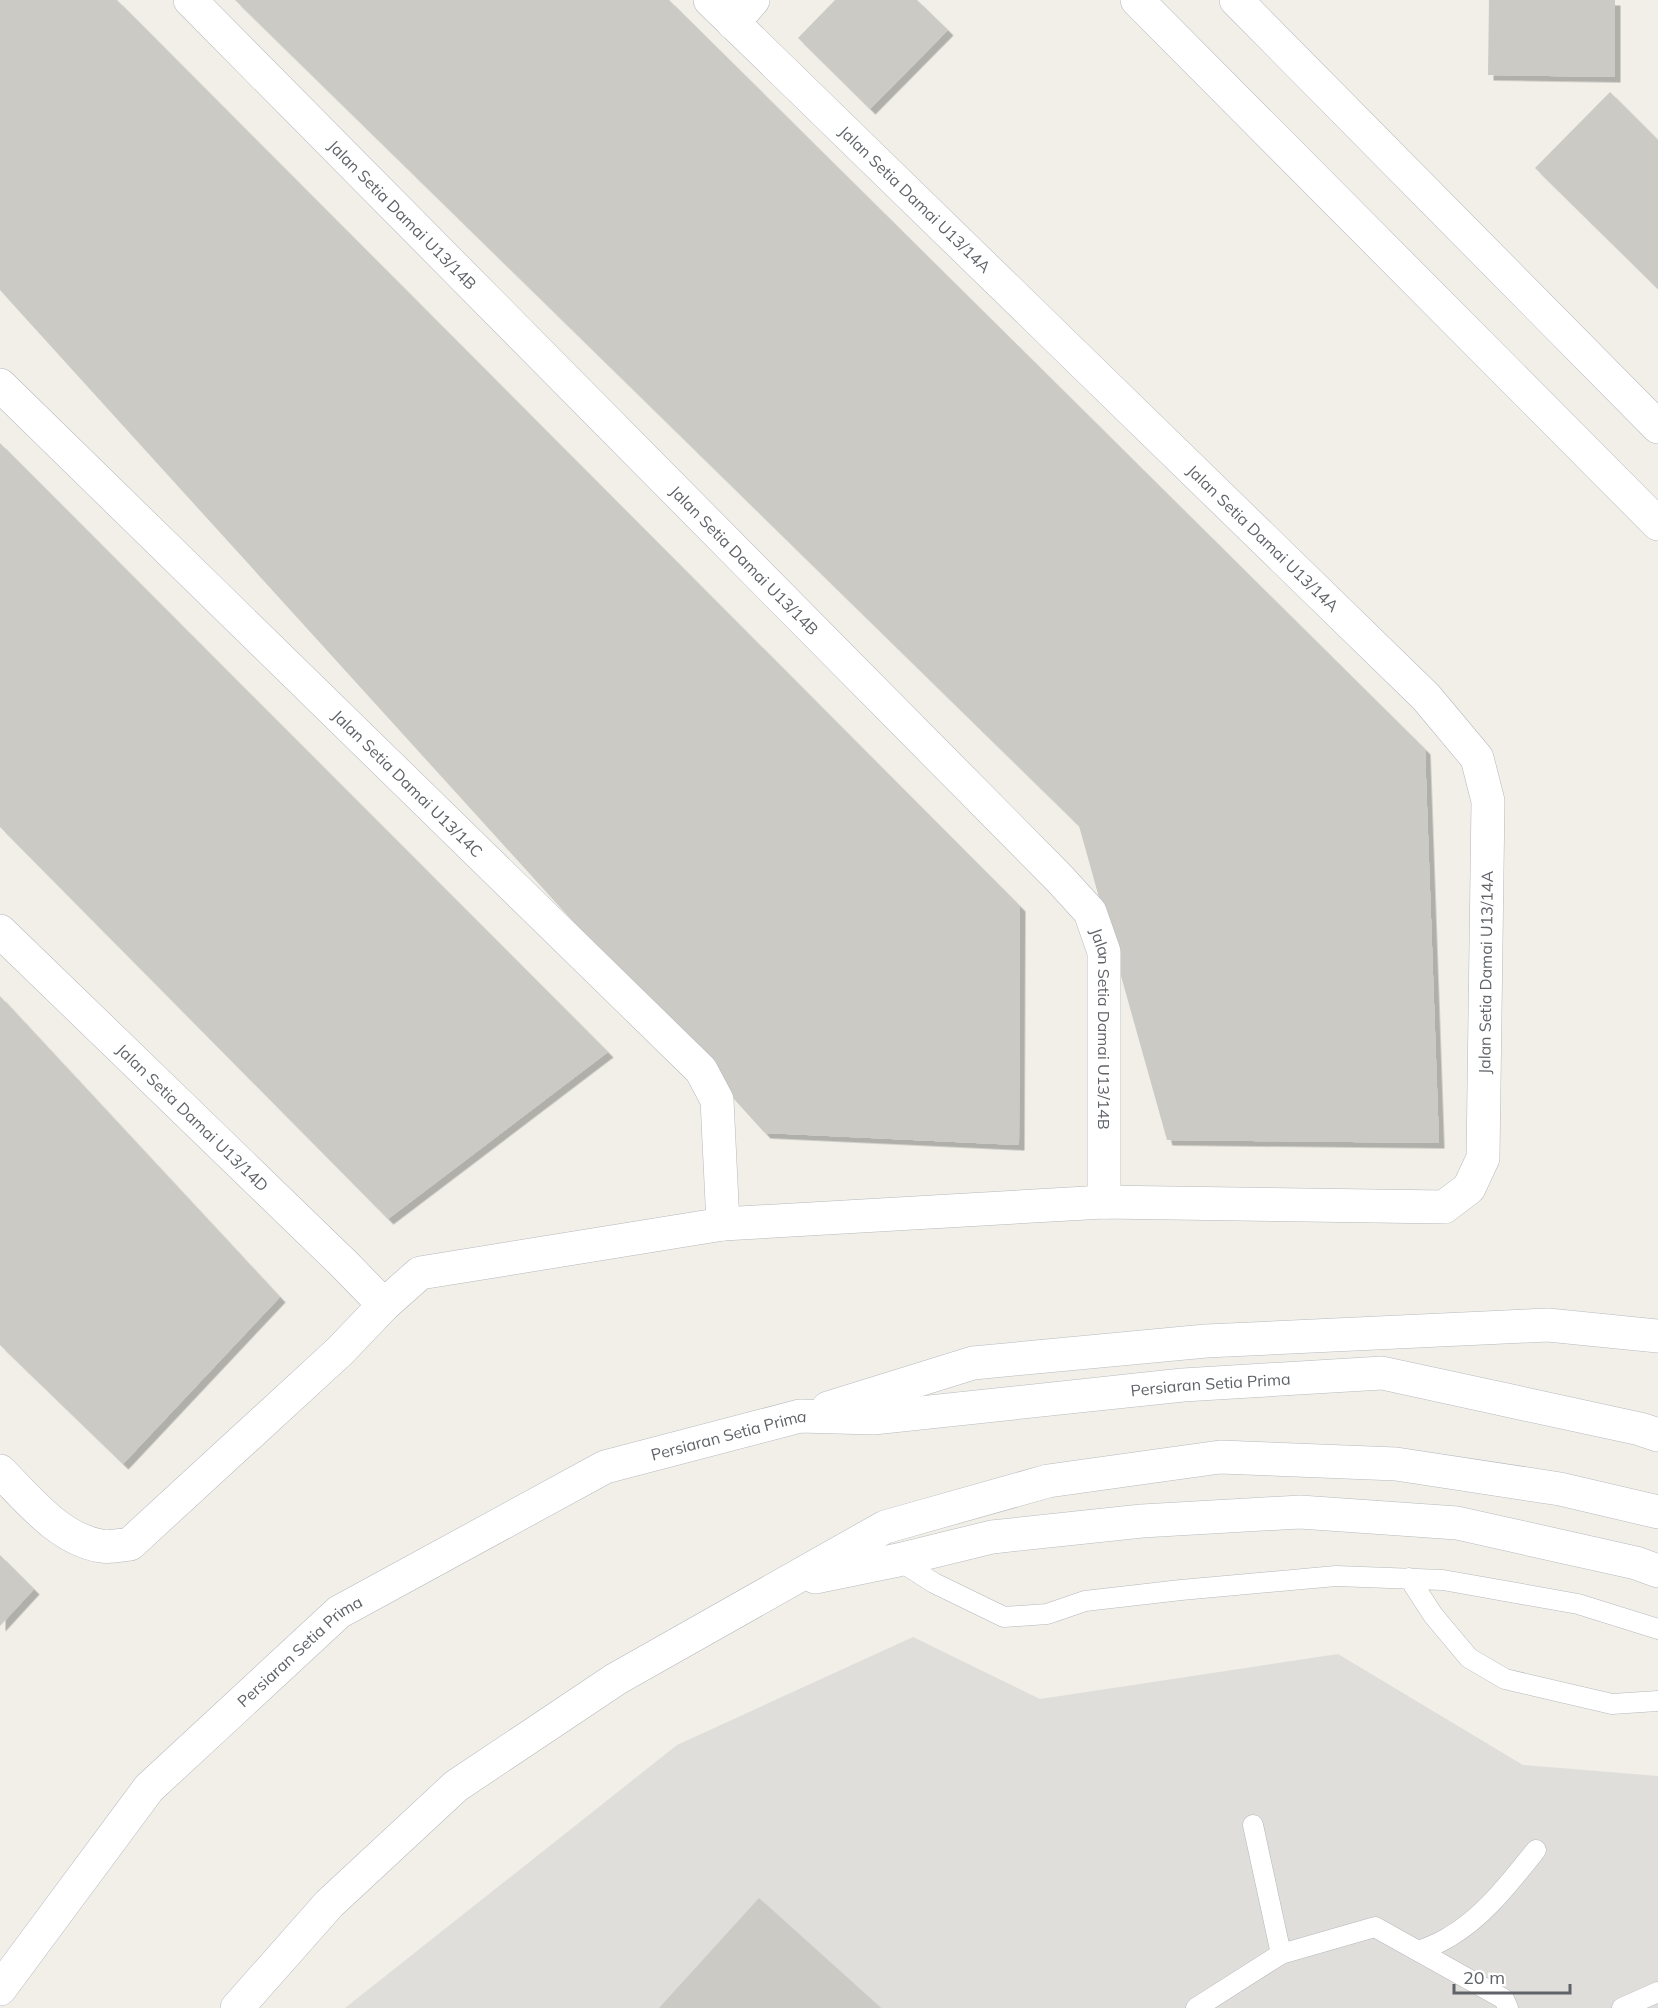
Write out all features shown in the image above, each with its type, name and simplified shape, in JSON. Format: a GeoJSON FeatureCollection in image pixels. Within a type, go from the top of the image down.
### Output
{"type":"FeatureCollection","features":[{"type":"Feature","properties":{"kind":"street","name":"Jalan Setia Damai U13/14B"},"geometry":{"type":"LineString","coordinates":[[190,0],[1051,869],[1090,912],[1104,952],[1104,1202]]}},
{"type":"Feature","properties":{"kind":"street","name":"Jalan Setia Damai U13/14A"},"geometry":{"type":"LineString","coordinates":[[710,0],[743,11],[1426,697],[1477,758],[1488,801],[1483,1158],[1468,1188],[1444,1207],[1104,1202]]}},
{"type":"Feature","properties":{"kind":"street"},"geometry":{"type":"LineString","coordinates":[[1236,0],[1658,427]]}},
{"type":"Feature","properties":{"kind":"street"},"geometry":{"type":"LineString","coordinates":[[1146,5],[1658,524]]}},
{"type":"Feature","properties":{"kind":"street","name":"Jalan Setia Damai U13/14C"},"geometry":{"type":"LineString","coordinates":[[0,385],[700,1070],[717,1100],[723,1224]]}},
{"type":"Feature","properties":{"kind":"street","name":"Jalan Setia Damai U13/14D"},"geometry":{"type":"LineString","coordinates":[[0,931],[384,1305]]}},
{"type":"Feature","properties":{"kind":"street"},"geometry":{"type":"LineString","coordinates":[[0,1471],[46,1517],[73,1536],[102,1547],[130,1544],[340,1351],[384,1305],[420,1273],[723,1224],[1104,1202]]}},
{"type":"Feature","properties":{"kind":"street"},"geometry":{"type":"LineString","coordinates":[[800,1416],[973,1363],[1206,1341],[1548,1325],[1658,1336]]}},
{"type":"Feature","properties":{"kind":"street","name":"Persiaran Setia Prima"},"geometry":{"type":"LineString","coordinates":[[0,1989],[149,1788],[339,1612],[605,1467],[800,1416],[873,1418],[1183,1385],[1382,1373],[1640,1429],[1658,1435]]}},
{"type":"Feature","properties":{"kind":"street"},"geometry":{"type":"LineString","coordinates":[[237,2008],[329,1904],[456,1786],[616,1679],[885,1527],[1048,1480],[1220,1457],[1396,1464],[1560,1489],[1658,1512]]}},
{"type":"Feature","properties":{"kind":"street"},"geometry":{"type":"LineString","coordinates":[[784,1584],[992,1537],[1142,1521],[1300,1512],[1457,1523],[1636,1563],[1658,1571]]}},
{"type":"Feature","properties":{"kind":"lane"},"geometry":{"type":"LineString","coordinates":[[898,1560],[934,1583],[1004,1617],[1047,1614],[1084,1601],[1336,1576],[1443,1580],[1578,1604],[1658,1629]]}},
{"type":"Feature","properties":{"kind":"lane"},"geometry":{"type":"LineString","coordinates":[[1409,1578],[1434,1615],[1468,1658],[1505,1679],[1612,1704],[1658,1701]]}},
{"type":"Feature","properties":{"kind":"lane"},"geometry":{"type":"LineString","coordinates":[[1253,1825],[1281,1954]]}},
{"type":"Feature","properties":{"kind":"lane"},"geometry":{"type":"LineString","coordinates":[[1419,1951],[1449,1938],[1474,1920],[1536,1850]]}},
{"type":"Feature","properties":{"kind":"lane"},"geometry":{"type":"LineString","coordinates":[[1196,2008],[1281,1954],[1375,1927],[1504,1999],[1508,2008]]}},
{"type":"Feature","properties":{"kind":"lane"},"geometry":{"type":"LineString","coordinates":[[1622,2008],[1658,1992]]}},
{"type":"Feature","properties":{"kind":"shaded area"},"geometry":{"type":"Polygon","coordinates":[[[913,1637],[1040,1699],[1338,1654],[1523,1765],[1658,1776],[1658,2008],[345,2008],[677,1745],[913,1637]]]}},
{"type":"Feature","properties":{"kind":"building"},"geometry":{"type":"Polygon","coordinates":[[[0,0],[117,0],[1020,906],[1019,1145],[765,1133],[0,290],[0,0]]]}},
{"type":"Feature","properties":{"kind":"building"},"geometry":{"type":"Polygon","coordinates":[[[235,0],[669,0],[1425,749],[1439,1143],[1167,1140],[1079,826],[235,0]]]}},
{"type":"Feature","properties":{"kind":"building"},"geometry":{"type":"Polygon","coordinates":[[[835,0],[917,0],[948,30],[870,109],[798,38],[835,0]]]}},
{"type":"Feature","properties":{"kind":"building"},"geometry":{"type":"Polygon","coordinates":[[[1489,0],[1615,0],[1615,77],[1488,75],[1489,0]]]}},
{"type":"Feature","properties":{"kind":"building"},"geometry":{"type":"Polygon","coordinates":[[[1610,92],[1658,140],[1658,289],[1535,168],[1610,92]]]}},
{"type":"Feature","properties":{"kind":"building"},"geometry":{"type":"Polygon","coordinates":[[[0,443],[608,1052],[388,1219],[0,827],[0,443]]]}},
{"type":"Feature","properties":{"kind":"building"},"geometry":{"type":"Polygon","coordinates":[[[0,996],[280,1297],[123,1464],[0,1345],[0,996]]]}},
{"type":"Feature","properties":{"kind":"building"},"geometry":{"type":"Polygon","coordinates":[[[0,1555],[34,1589],[0,1626],[0,1555]]]}},
{"type":"Feature","properties":{"kind":"building"},"geometry":{"type":"Polygon","coordinates":[[[759,1898],[881,2008],[659,2008],[759,1898]]]}}]}
